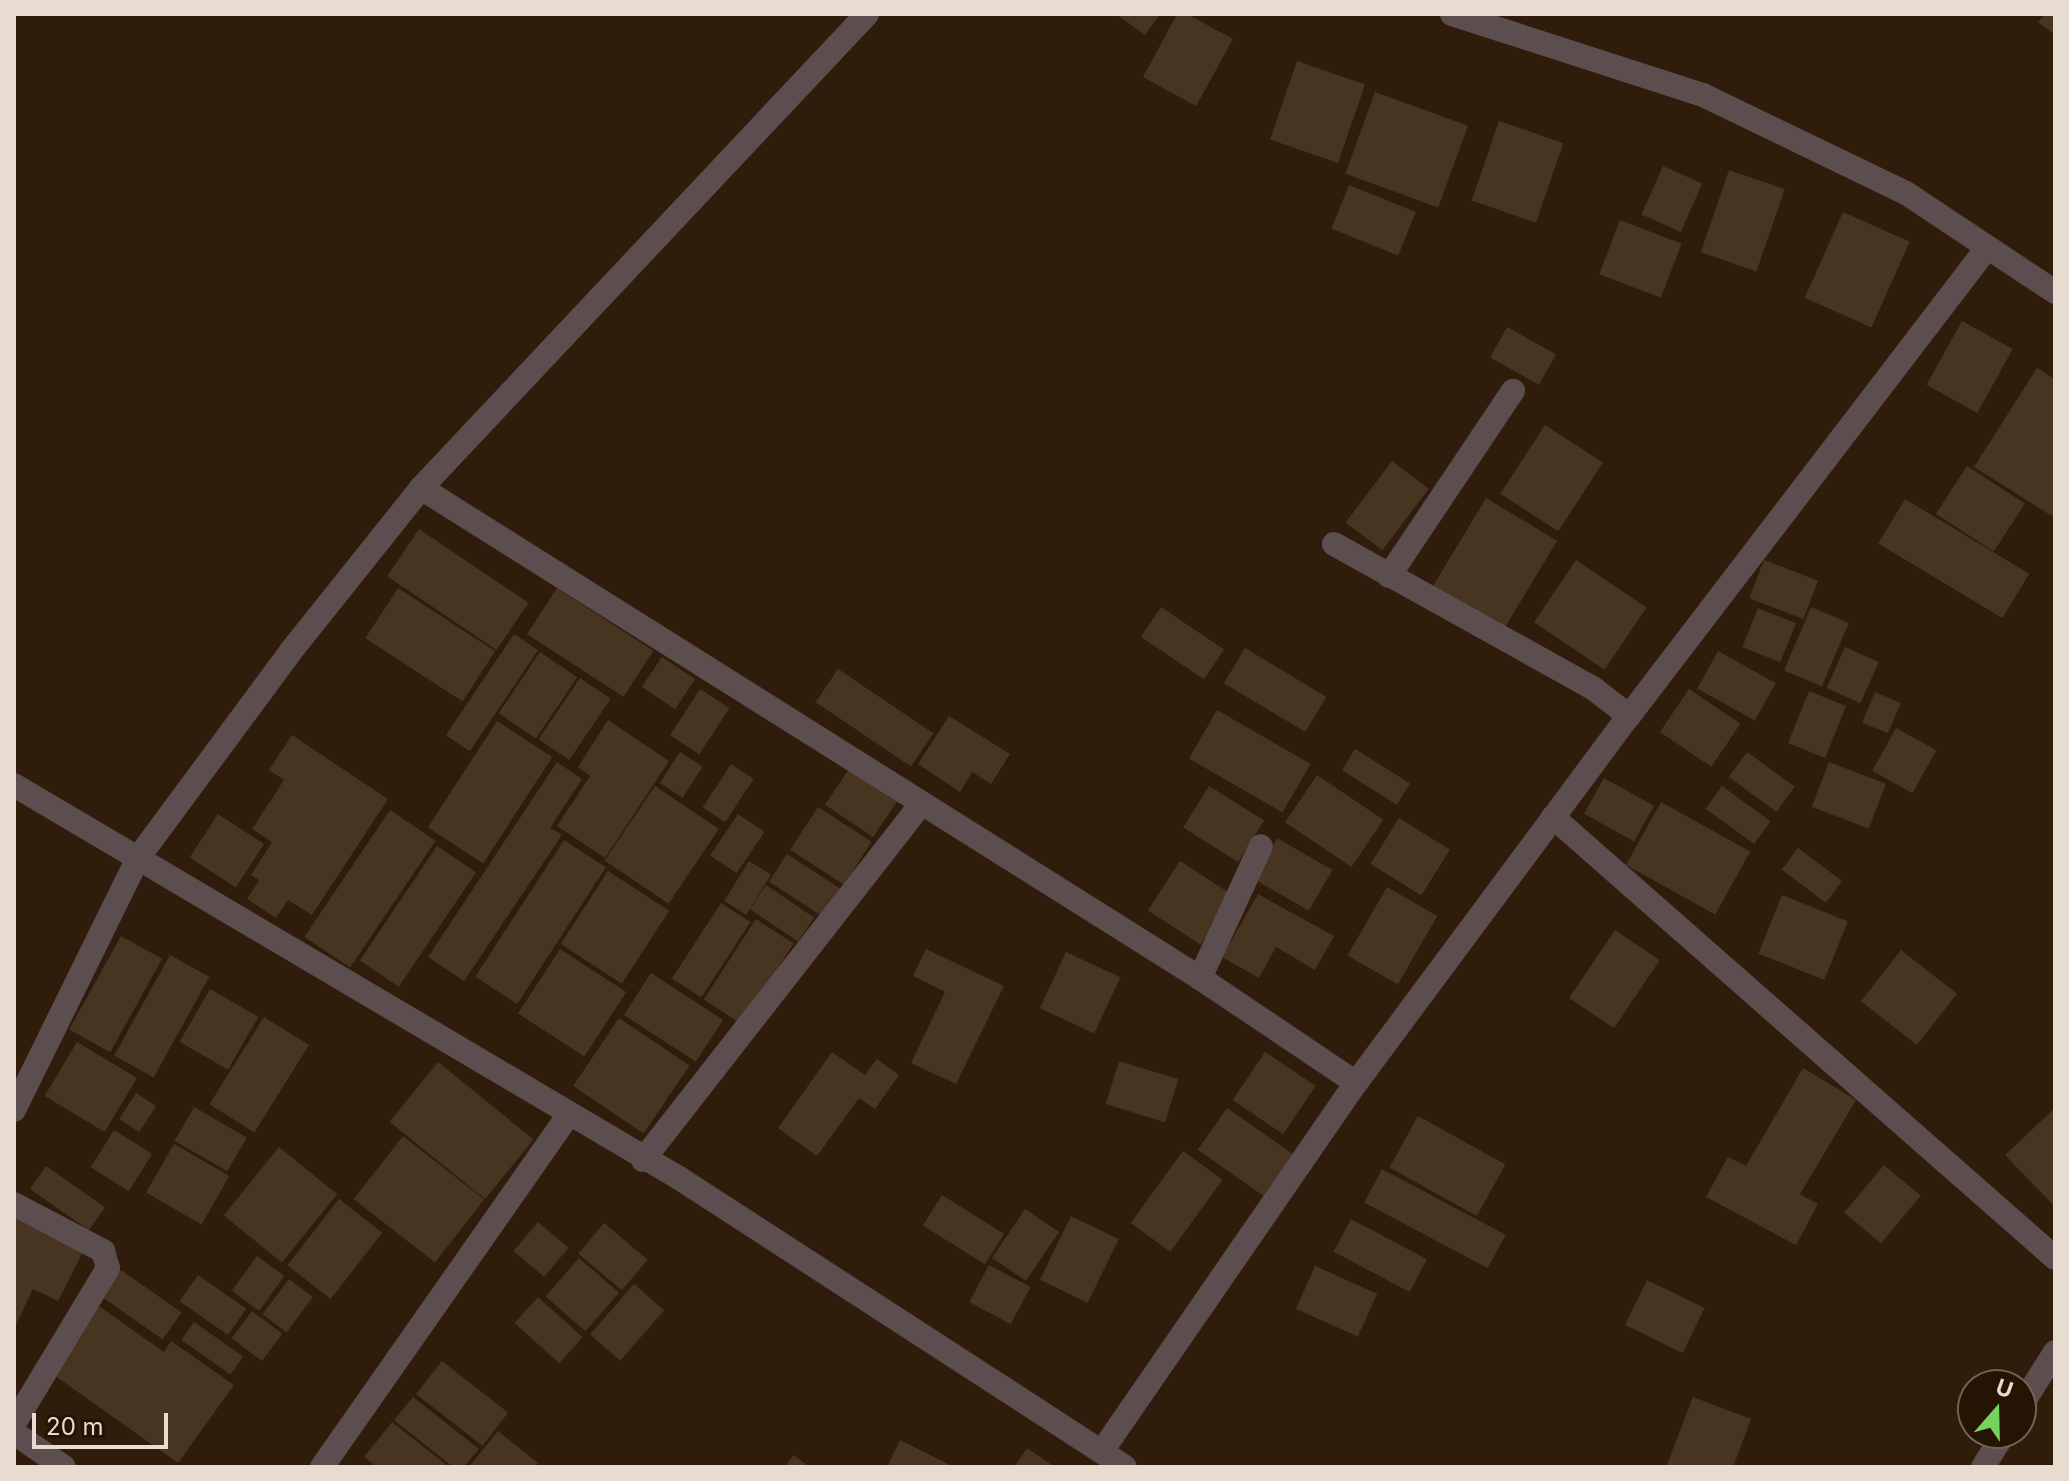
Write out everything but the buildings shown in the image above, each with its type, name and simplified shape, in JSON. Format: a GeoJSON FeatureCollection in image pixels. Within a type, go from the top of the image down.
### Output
{"type":"FeatureCollection","features":[{"type":"Feature","properties":{"kind":"street"},"geometry":{"type":"LineString","coordinates":[[14,1110],[138,858],[291,651],[421,488],[867,14]]}},
{"type":"Feature","properties":{"kind":"street"},"geometry":{"type":"LineString","coordinates":[[1452,14],[1703,95],[1906,193],[2055,292]]}},
{"type":"Feature","properties":{"kind":"street"},"geometry":{"type":"LineString","coordinates":[[1102,1451],[1356,1083],[1629,716],[1987,248]]}},
{"type":"Feature","properties":{"kind":"street"},"geometry":{"type":"LineString","coordinates":[[1389,576],[1513,391]]}},
{"type":"Feature","properties":{"kind":"street"},"geometry":{"type":"LineString","coordinates":[[421,488],[920,805],[1200,978],[1356,1083]]}},
{"type":"Feature","properties":{"kind":"street"},"geometry":{"type":"LineString","coordinates":[[1334,544],[1594,689],[1629,716]]}},
{"type":"Feature","properties":{"kind":"street"},"geometry":{"type":"LineString","coordinates":[[14,785],[569,1114],[1125,1467]]}},
{"type":"Feature","properties":{"kind":"street"},"geometry":{"type":"LineString","coordinates":[[643,1160],[920,805]]}},
{"type":"Feature","properties":{"kind":"street"},"geometry":{"type":"LineString","coordinates":[[1553,817],[2055,1258]]}},
{"type":"Feature","properties":{"kind":"street"},"geometry":{"type":"LineString","coordinates":[[1200,978],[1261,846]]}},
{"type":"Feature","properties":{"kind":"street"},"geometry":{"type":"LineString","coordinates":[[322,1467],[569,1114]]}},
{"type":"Feature","properties":{"kind":"street"},"geometry":{"type":"LineString","coordinates":[[14,1204],[103,1251],[108,1268],[14,1424]]}},
{"type":"Feature","properties":{"kind":"street"},"geometry":{"type":"LineString","coordinates":[[2037,1381],[2055,1352]]}},
{"type":"Feature","properties":{"kind":"street"},"geometry":{"type":"LineString","coordinates":[[14,1433],[64,1467]]}},
{"type":"Feature","properties":{"kind":"street"},"geometry":{"type":"LineString","coordinates":[[1983,1467],[1994,1449]]}}]}
